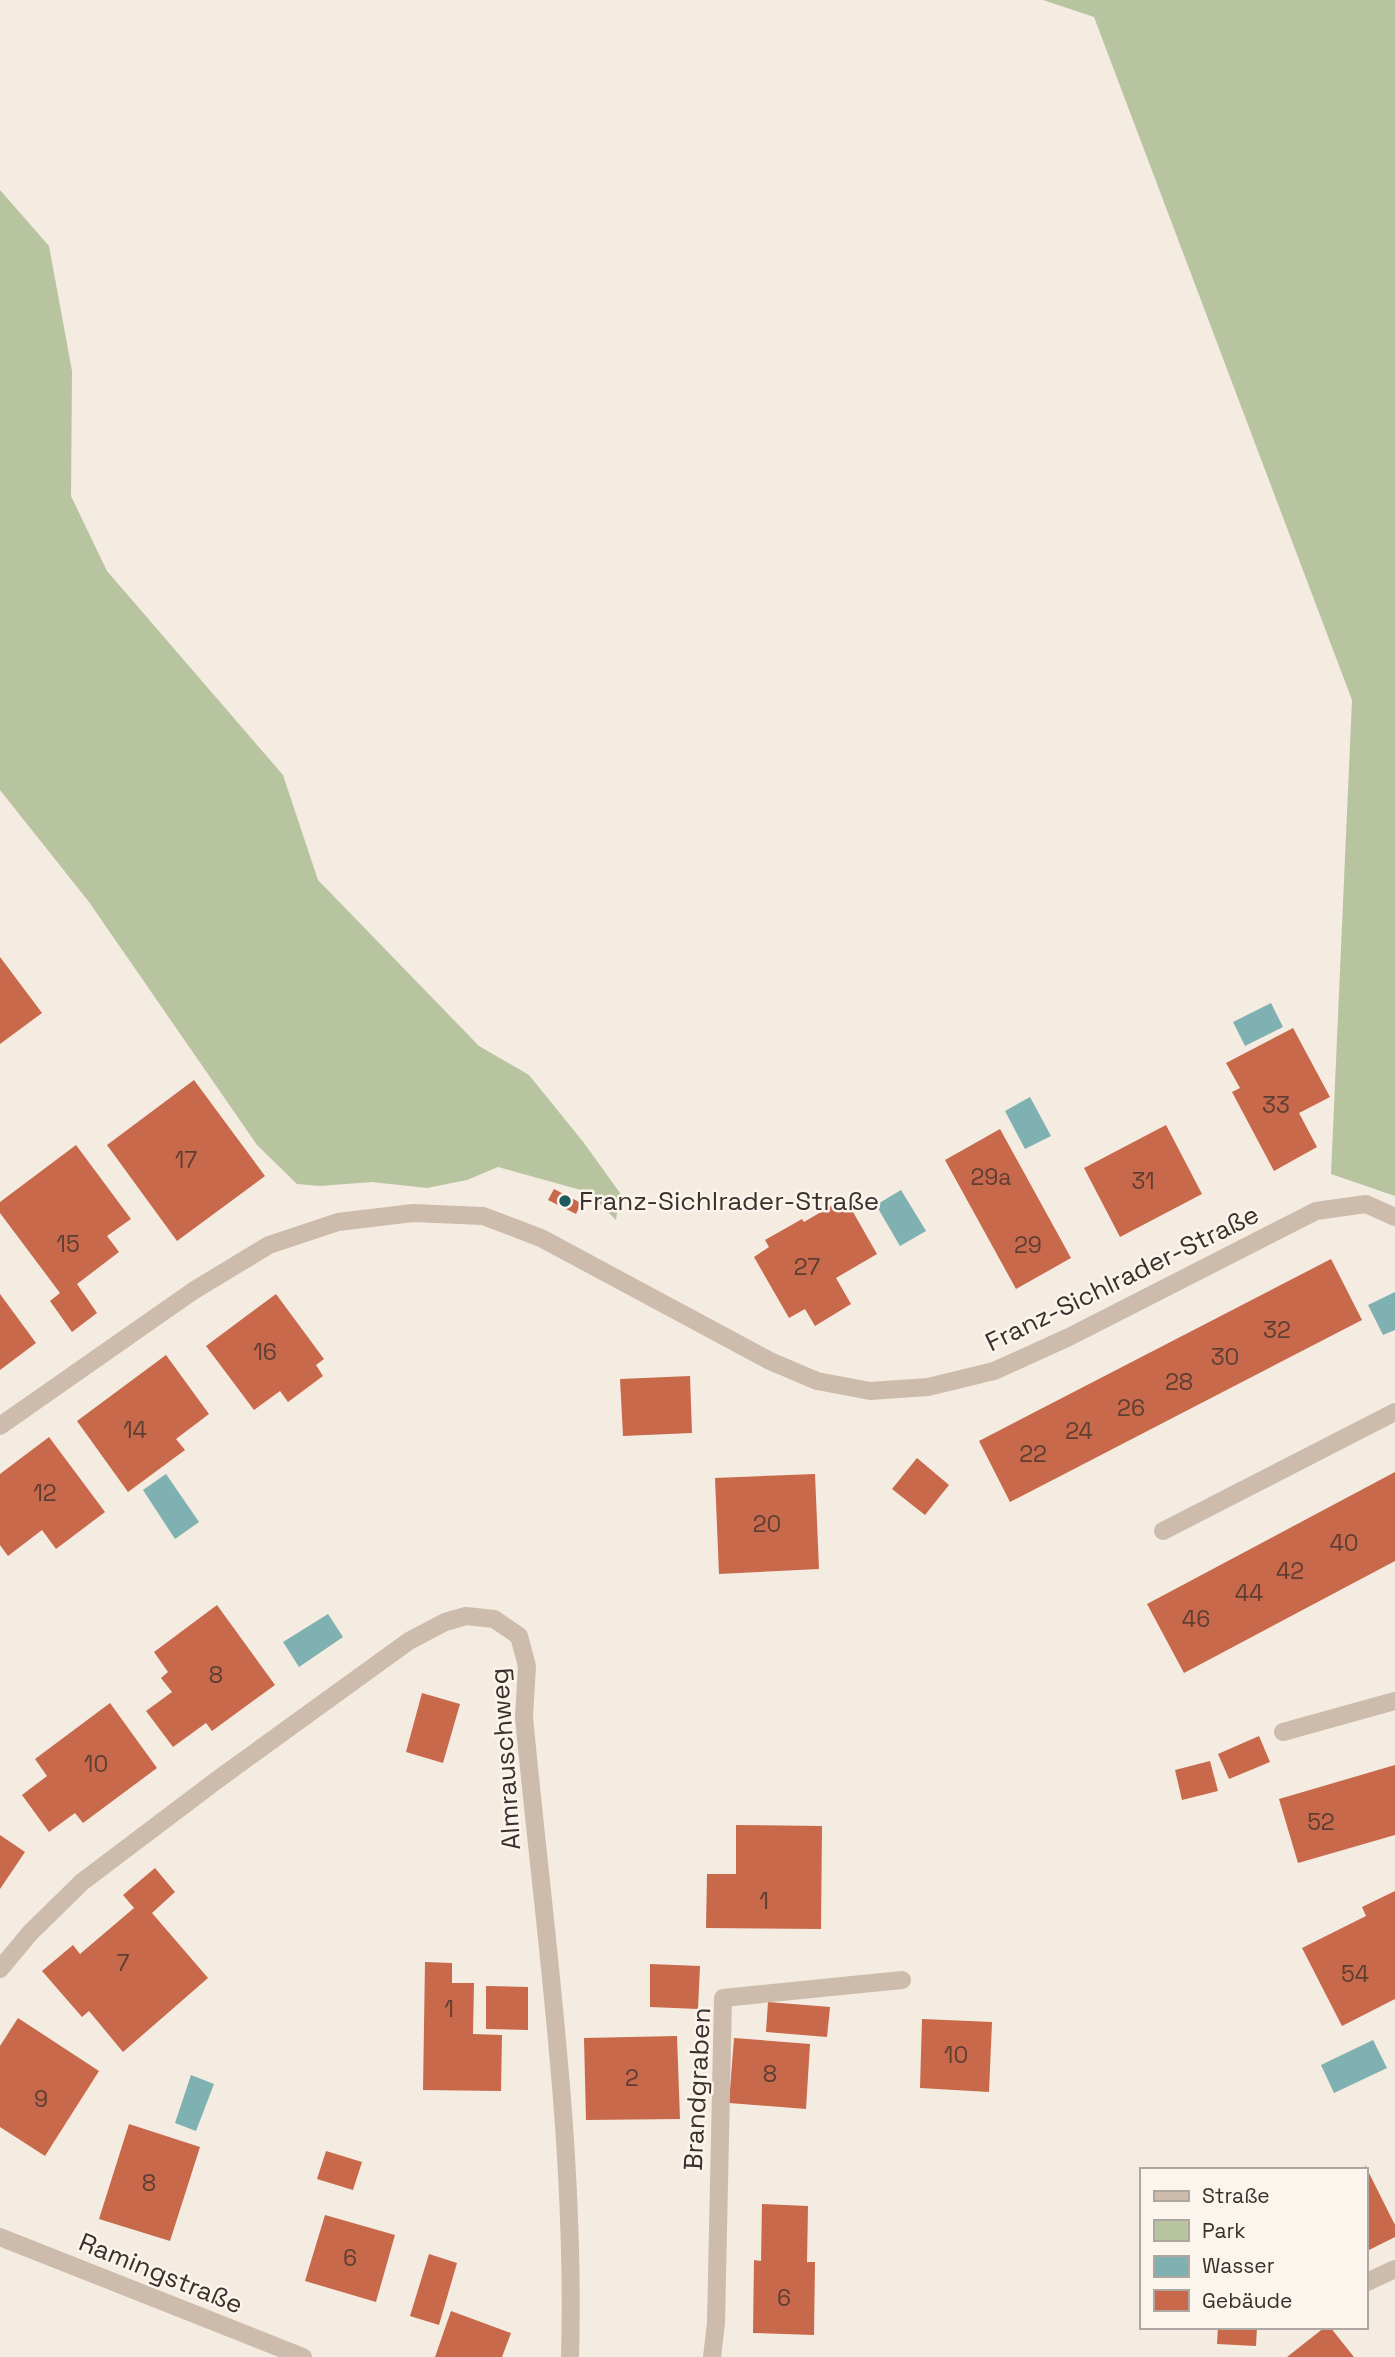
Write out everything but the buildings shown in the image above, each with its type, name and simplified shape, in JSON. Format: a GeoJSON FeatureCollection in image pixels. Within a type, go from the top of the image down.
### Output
{"type":"FeatureCollection","features":[{"type":"Feature","properties":{"kind":"street","name":"Franz-Sichlrader-Straße"},"geometry":{"type":"LineString","coordinates":[[0,1426],[204,1284],[269,1245],[338,1222],[413,1213],[482,1216],[541,1238],[770,1361],[817,1381],[870,1391],[928,1387],[994,1371],[1069,1337],[1316,1211],[1366,1204],[1395,1217]]}},
{"type":"Feature","properties":{"kind":"street"},"geometry":{"type":"LineString","coordinates":[[1163,1531],[1395,1412]]}},
{"type":"Feature","properties":{"kind":"street","name":"Almrauschweg"},"geometry":{"type":"LineString","coordinates":[[0,1969],[30,1933],[82,1882],[216,1780],[409,1641],[445,1622],[466,1615],[494,1619],[519,1636],[527,1666],[524,1717],[562,2108],[571,2304],[570,2357]]}},
{"type":"Feature","properties":{"kind":"street"},"geometry":{"type":"LineString","coordinates":[[1283,1732],[1395,1701]]}},
{"type":"Feature","properties":{"kind":"street","name":"Brandgraben"},"geometry":{"type":"LineString","coordinates":[[712,2357],[716,2323],[723,1998],[902,1980]]}},
{"type":"Feature","properties":{"kind":"street","name":"Ramingstraße"},"geometry":{"type":"LineString","coordinates":[[0,2237],[303,2357]]}},
{"type":"Feature","properties":{"kind":"street"},"geometry":{"type":"LineString","coordinates":[[1367,2282],[1395,2269]]}},
{"type":"Feature","properties":{"kind":"green space"},"geometry":{"type":"Polygon","coordinates":[[[1043,0],[1395,0],[1395,1196],[1331,1174],[1352,700],[1094,17],[1043,0]]]}},
{"type":"Feature","properties":{"kind":"green space"},"geometry":{"type":"Polygon","coordinates":[[[0,190],[49,246],[72,371],[71,496],[107,571],[283,775],[318,880],[479,1046],[529,1075],[620,1193],[616,1220],[588,1192],[498,1167],[467,1180],[427,1188],[372,1182],[320,1186],[297,1184],[257,1145],[89,902],[0,790],[0,190]]]}},
{"type":"Feature","properties":{"kind":"water"},"geometry":{"type":"Polygon","coordinates":[[[1271,1003],[1283,1027],[1245,1046],[1233,1022],[1271,1003]]]}},
{"type":"Feature","properties":{"kind":"water"},"geometry":{"type":"Polygon","coordinates":[[[1030,1097],[1051,1136],[1025,1149],[1005,1111],[1030,1097]]]}},
{"type":"Feature","properties":{"kind":"water"},"geometry":{"type":"Polygon","coordinates":[[[901,1190],[926,1231],[900,1246],[876,1205],[901,1190]]]}},
{"type":"Feature","properties":{"kind":"water"},"geometry":{"type":"Polygon","coordinates":[[[1395,1292],[1395,1330],[1383,1335],[1368,1305],[1395,1292]]]}},
{"type":"Feature","properties":{"kind":"water"},"geometry":{"type":"Polygon","coordinates":[[[166,1474],[199,1522],[175,1539],[143,1490],[166,1474]]]}},
{"type":"Feature","properties":{"kind":"water"},"geometry":{"type":"Polygon","coordinates":[[[328,1614],[343,1637],[299,1667],[283,1642],[328,1614]]]}},
{"type":"Feature","properties":{"kind":"water"},"geometry":{"type":"Polygon","coordinates":[[[1373,2040],[1387,2068],[1334,2093],[1321,2065],[1373,2040]]]}},
{"type":"Feature","properties":{"kind":"water"},"geometry":{"type":"Polygon","coordinates":[[[191,2075],[214,2084],[196,2131],[175,2123],[191,2075]]]}},
{"type":"Feature","properties":{"kind":"place","name":"Franz-Sichlrader-Straße"},"geometry":{"type":"Point","coordinates":[565,1201]}}]}
